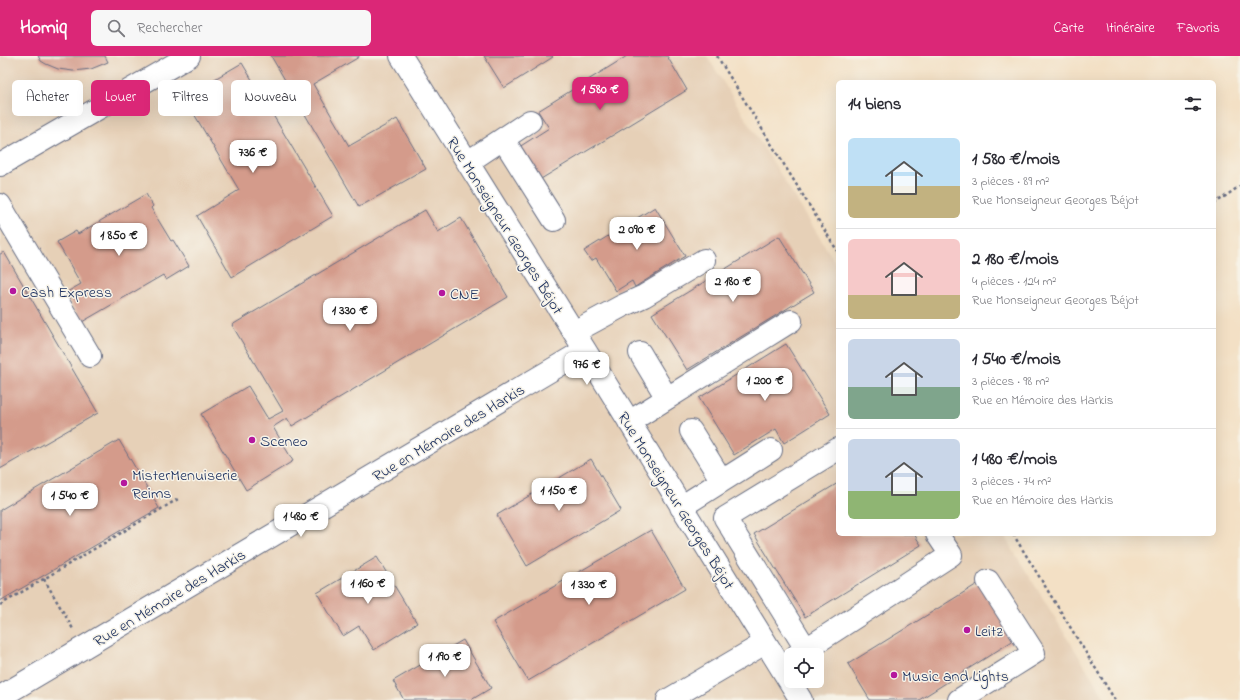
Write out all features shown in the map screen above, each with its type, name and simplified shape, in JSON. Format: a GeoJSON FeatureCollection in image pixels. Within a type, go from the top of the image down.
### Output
{"type":"FeatureCollection","features":[{"type":"Feature","properties":{"kind":"street"},"geometry":{"type":"LineString","coordinates":[[0,165],[190,56]]}},
{"type":"Feature","properties":{"kind":"street","name":"Rue Monseigneur Georges Béjot"},"geometry":{"type":"LineString","coordinates":[[401,56],[765,643],[784,652]]}},
{"type":"Feature","properties":{"kind":"street"},"geometry":{"type":"LineString","coordinates":[[468,162],[530,121]]}},
{"type":"Feature","properties":{"kind":"street"},"geometry":{"type":"LineString","coordinates":[[503,139],[554,220]]}},
{"type":"Feature","properties":{"kind":"street"},"geometry":{"type":"LineString","coordinates":[[0,205],[6,228],[90,356]]}},
{"type":"Feature","properties":{"kind":"street","name":"Rue en Mémoire des Harkis"},"geometry":{"type":"LineString","coordinates":[[0,697],[84,647],[579,341],[622,306],[644,296],[704,260]]}},
{"type":"Feature","properties":{"kind":"street"},"geometry":{"type":"LineString","coordinates":[[629,422],[791,321]]}},
{"type":"Feature","properties":{"kind":"street"},"geometry":{"type":"LineString","coordinates":[[640,353],[667,398]]}},
{"type":"Feature","properties":{"kind":"street"},"geometry":{"type":"LineString","coordinates":[[691,430],[722,481]]}},
{"type":"Feature","properties":{"kind":"street"},"geometry":{"type":"LineString","coordinates":[[681,507],[771,450]]}},
{"type":"Feature","properties":{"kind":"street"},"geometry":{"type":"LineString","coordinates":[[789,648],[725,518],[836,450]]}},
{"type":"Feature","properties":{"kind":"street"},"geometry":{"type":"LineString","coordinates":[[807,648],[951,555],[938,536]]}},
{"type":"Feature","properties":{"kind":"street"},"geometry":{"type":"LineString","coordinates":[[959,700],[1034,653],[988,581]]}},
{"type":"Feature","properties":{"kind":"street"},"geometry":{"type":"LineString","coordinates":[[668,700],[765,643]]}},
{"type":"Feature","properties":{"kind":"street","name":"Rue Monseigneur Georges Béjot"},"geometry":{"type":"LineString","coordinates":[[799,688],[801,700]]}},
{"type":"Feature","properties":{"kind":"path"},"geometry":{"type":"LineString","coordinates":[[717,56],[836,249]]}},
{"type":"Feature","properties":{"kind":"path"},"geometry":{"type":"LineString","coordinates":[[1216,203],[1240,186]]}},
{"type":"Feature","properties":{"kind":"path"},"geometry":{"type":"LineString","coordinates":[[0,605],[178,500]]}},
{"type":"Feature","properties":{"kind":"path"},"geometry":{"type":"LineString","coordinates":[[1013,536],[1115,700]]}},
{"type":"Feature","properties":{"kind":"path"},"geometry":{"type":"LineString","coordinates":[[44,579],[84,647]]}},
{"type":"Feature","properties":{"kind":"shaded area"},"geometry":{"type":"Polygon","coordinates":[[[0,56],[707,56],[836,264],[836,536],[1004,536],[1106,700],[0,700],[0,56]]]}},
{"type":"Feature","properties":{"kind":"building"},"geometry":{"type":"Polygon","coordinates":[[[38,56],[105,56],[108,62],[91,69],[73,71],[58,69],[46,64],[41,61],[38,56]]]}},
{"type":"Feature","properties":{"kind":"building"},"geometry":{"type":"Polygon","coordinates":[[[271,56],[359,56],[313,84],[349,146],[397,119],[426,169],[359,207],[306,116],[311,116],[311,80],[285,80],[271,56]]]}},
{"type":"Feature","properties":{"kind":"building"},"geometry":{"type":"Polygon","coordinates":[[[484,56],[552,56],[553,57],[504,88],[484,56]]]}},
{"type":"Feature","properties":{"kind":"building"},"geometry":{"type":"Polygon","coordinates":[[[627,56],[667,56],[687,90],[536,182],[516,149],[549,128],[538,111],[627,56]]]}},
{"type":"Feature","properties":{"kind":"building"},"geometry":{"type":"Polygon","coordinates":[[[242,63],[252,80],[231,80],[231,116],[274,116],[333,216],[232,277],[197,216],[239,190],[195,116],[223,116],[223,80],[213,80],[242,63]]]}},
{"type":"Feature","properties":{"kind":"building"},"geometry":{"type":"Polygon","coordinates":[[[146,194],[153,206],[151,208],[171,241],[173,240],[189,266],[166,280],[163,275],[82,322],[65,293],[81,284],[57,242],[76,231],[78,234],[146,194]]]}},
{"type":"Feature","properties":{"kind":"building"},"geometry":{"type":"Polygon","coordinates":[[[655,207],[685,256],[635,287],[632,281],[616,291],[596,258],[591,261],[584,251],[655,207]]]}},
{"type":"Feature","properties":{"kind":"building"},"geometry":{"type":"Polygon","coordinates":[[[425,210],[438,232],[461,218],[508,297],[292,426],[287,418],[273,427],[293,461],[246,490],[201,414],[248,386],[268,419],[283,411],[232,325],[425,210]]]}},
{"type":"Feature","properties":{"kind":"building"},"geometry":{"type":"Polygon","coordinates":[[[779,236],[814,292],[687,370],[652,314],[779,236]]]}},
{"type":"Feature","properties":{"kind":"building"},"geometry":{"type":"Polygon","coordinates":[[[4,252],[98,413],[0,469],[0,254],[4,252]]]}},
{"type":"Feature","properties":{"kind":"building"},"geometry":{"type":"Polygon","coordinates":[[[786,344],[830,414],[784,443],[776,429],[734,455],[699,398],[786,344]]]}},
{"type":"Feature","properties":{"kind":"building"},"geometry":{"type":"Polygon","coordinates":[[[119,440],[159,508],[0,601],[0,510],[119,440]]]}},
{"type":"Feature","properties":{"kind":"building"},"geometry":{"type":"Polygon","coordinates":[[[591,459],[621,510],[527,566],[497,515],[591,459]]]}},
{"type":"Feature","properties":{"kind":"building"},"geometry":{"type":"Polygon","coordinates":[[[836,484],[836,536],[915,536],[921,545],[805,617],[754,534],[836,484]]]}},
{"type":"Feature","properties":{"kind":"building"},"geometry":{"type":"Polygon","coordinates":[[[651,530],[685,589],[528,681],[493,622],[651,530]]]}},
{"type":"Feature","properties":{"kind":"building"},"geometry":{"type":"Polygon","coordinates":[[[377,557],[417,623],[374,650],[359,626],[343,636],[317,593],[377,557]]]}},
{"type":"Feature","properties":{"kind":"building"},"geometry":{"type":"Polygon","coordinates":[[[979,583],[1014,640],[919,700],[870,700],[848,664],[979,583]]]}},
{"type":"Feature","properties":{"kind":"building"},"geometry":{"type":"Polygon","coordinates":[[[463,640],[491,688],[471,700],[404,700],[393,681],[463,640]]]}},
{"type":"Feature","properties":{"kind":"place","name":"Cash Express"},"geometry":{"type":"Point","coordinates":[13,291]}},
{"type":"Feature","properties":{"kind":"place","name":"CNE"},"geometry":{"type":"Point","coordinates":[442,293]}},
{"type":"Feature","properties":{"kind":"place","name":"Sceneo"},"geometry":{"type":"Point","coordinates":[252,440]}},
{"type":"Feature","properties":{"kind":"place","name":"MisterMenuiserie Reims"},"geometry":{"type":"Point","coordinates":[124,483]}},
{"type":"Feature","properties":{"kind":"place","name":"Leitz"},"geometry":{"type":"Point","coordinates":[967,630]}},
{"type":"Feature","properties":{"kind":"place","name":"Music and Lights"},"geometry":{"type":"Point","coordinates":[894,675]}}]}
